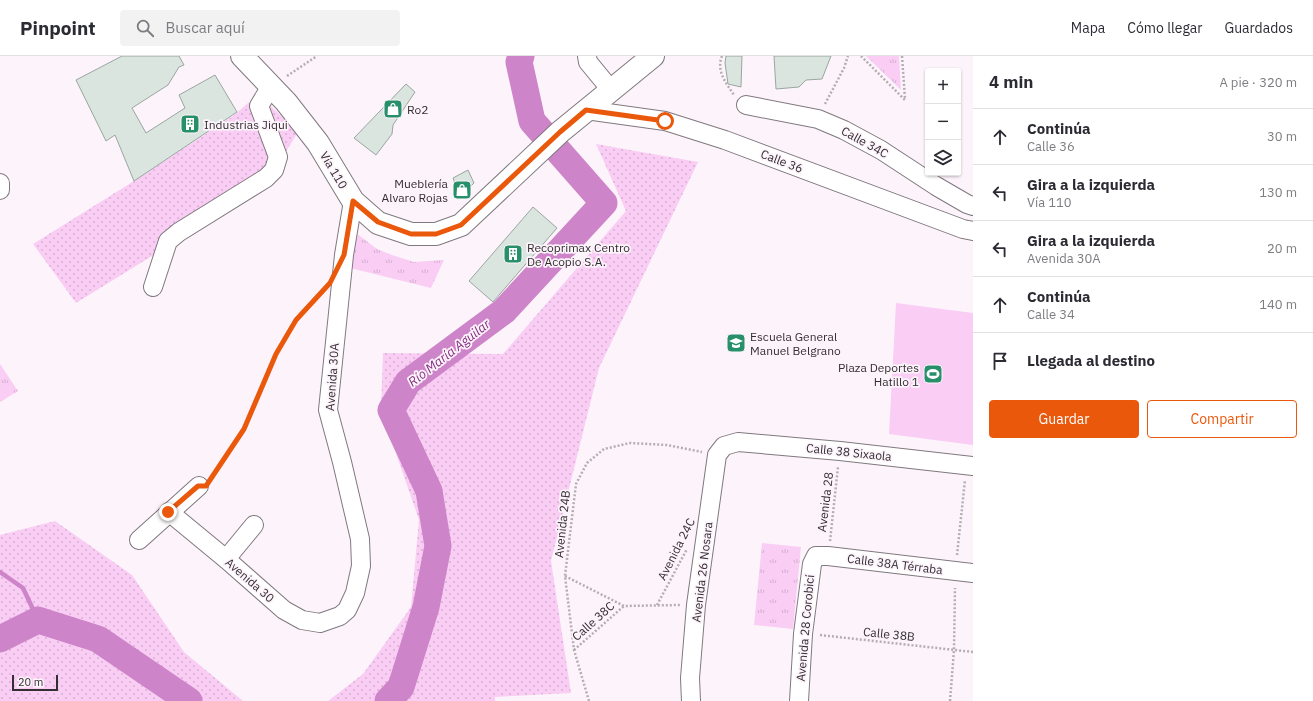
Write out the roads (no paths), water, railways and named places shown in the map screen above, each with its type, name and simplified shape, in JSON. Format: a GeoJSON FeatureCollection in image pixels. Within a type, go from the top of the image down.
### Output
{"type":"FeatureCollection","features":[{"type":"Feature","properties":{"kind":"main road","name":"Vía 110"},"geometry":{"type":"LineString","coordinates":[[242,56],[286,102],[318,143],[353,201],[378,222],[411,234],[436,234],[461,225],[560,132],[653,56]]}},
{"type":"Feature","properties":{"kind":"street"},"geometry":{"type":"LineString","coordinates":[[587,56],[588,62],[612,90]]}},
{"type":"Feature","properties":{"kind":"street"},"geometry":{"type":"LineString","coordinates":[[153,287],[168,241],[179,232],[266,178],[274,170],[278,157],[259,106],[272,86]]}},
{"type":"Feature","properties":{"kind":"street","name":"Calle 34C"},"geometry":{"type":"LineString","coordinates":[[746,106],[818,119],[844,130],[881,150],[936,186],[973,206]]}},
{"type":"Feature","properties":{"kind":"street","name":"Calle 36"},"geometry":{"type":"LineString","coordinates":[[586,110],[665,121],[725,140],[964,229],[973,231]]}},
{"type":"Feature","properties":{"kind":"street"},"geometry":{"type":"LineString","coordinates":[[0,183],[0,190]]}},
{"type":"Feature","properties":{"kind":"street","name":"Avenida 30A"},"geometry":{"type":"LineString","coordinates":[[340,616],[347,610],[355,593],[361,566],[360,539],[328,410],[344,255],[353,201]]}},
{"type":"Feature","properties":{"kind":"street","name":"Calle 38 Sixaola"},"geometry":{"type":"LineString","coordinates":[[721,450],[738,442],[840,451],[973,466]]}},
{"type":"Feature","properties":{"kind":"street","name":"Avenida 26 Nosara"},"geometry":{"type":"LineString","coordinates":[[691,701],[690,678],[696,605],[721,450]]}},
{"type":"Feature","properties":{"kind":"street"},"geometry":{"type":"LineString","coordinates":[[139,540],[198,486]]}},
{"type":"Feature","properties":{"kind":"street","name":"Avenida 30"},"geometry":{"type":"LineString","coordinates":[[168,512],[226,559],[284,610],[302,620],[320,623],[340,616]]}},
{"type":"Feature","properties":{"kind":"street"},"geometry":{"type":"LineString","coordinates":[[226,559],[254,525]]}},
{"type":"Feature","properties":{"kind":"street","name":"Calle 38A Térraba"},"geometry":{"type":"LineString","coordinates":[[822,556],[973,573]]}},
{"type":"Feature","properties":{"kind":"street","name":"Avenida 28 Corobicí"},"geometry":{"type":"LineString","coordinates":[[799,701],[803,634],[812,564],[822,556]]}},
{"type":"Feature","properties":{"kind":"waterway","name":"Río María Aguilar"},"geometry":{"type":"LineString","coordinates":[[388,701],[401,687],[426,607],[438,546],[429,491],[391,410],[408,382],[504,311],[604,203],[532,121],[519,62],[521,56]]}},
{"type":"Feature","properties":{"kind":"waterway"},"geometry":{"type":"LineString","coordinates":[[0,572],[23,588],[38,620]]}},
{"type":"Feature","properties":{"kind":"waterway","name":"Río María Aguilar"},"geometry":{"type":"LineString","coordinates":[[0,639],[38,620],[98,639],[189,701]]}},
{"type":"Feature","properties":{"kind":"place","name":"Ro2"},"geometry":{"type":"Point","coordinates":[393,109]}},
{"type":"Feature","properties":{"kind":"place","name":"Industrias Jiqui"},"geometry":{"type":"Point","coordinates":[190,124]}},
{"type":"Feature","properties":{"kind":"place","name":"Mueblería Alvaro Rojas"},"geometry":{"type":"Point","coordinates":[462,190]}},
{"type":"Feature","properties":{"kind":"place","name":"Recoprimax Centro De Acopio S.A."},"geometry":{"type":"Point","coordinates":[513,254]}},
{"type":"Feature","properties":{"kind":"place","name":"Escuela General Manuel Belgrano"},"geometry":{"type":"Point","coordinates":[736,343]}},
{"type":"Feature","properties":{"kind":"place","name":"Plaza Deportes Hatillo 1"},"geometry":{"type":"Point","coordinates":[933,374]}}]}
